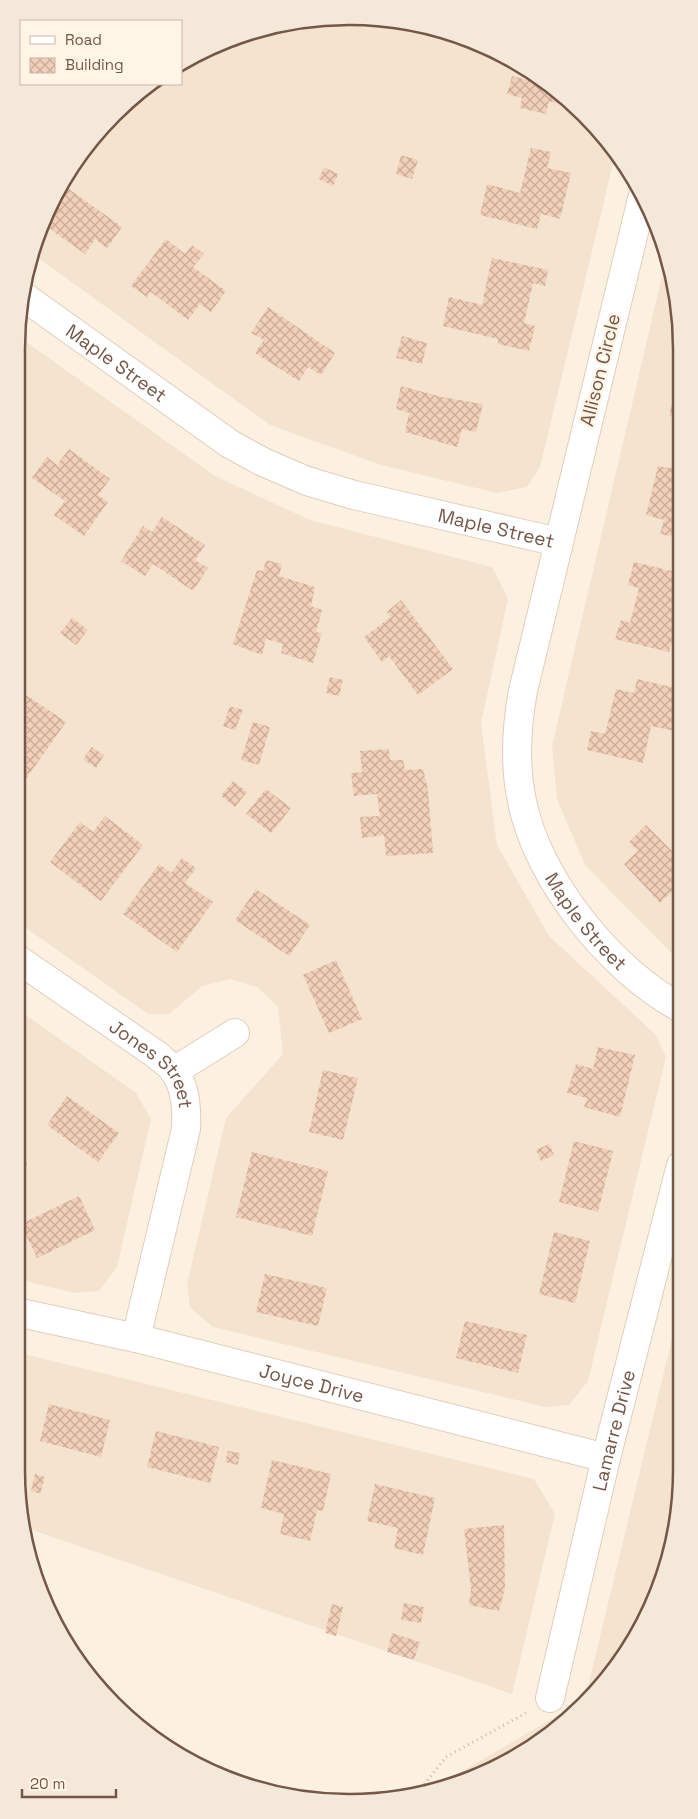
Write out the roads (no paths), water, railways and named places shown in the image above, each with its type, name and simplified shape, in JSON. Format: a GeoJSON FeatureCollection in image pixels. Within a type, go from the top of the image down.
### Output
{"type":"FeatureCollection","features":[{"type":"Feature","properties":{"kind":"street","name":"Allison Circle"},"geometry":{"type":"LineString","coordinates":[[558,542],[640,206]]}},
{"type":"Feature","properties":{"kind":"street","name":"Maple Street"},"geometry":{"type":"LineString","coordinates":[[29,300],[230,444],[262,462],[307,481],[354,496],[558,542],[522,692],[517,724],[516,752],[522,802],[531,834],[545,864],[564,897],[587,928],[620,962],[648,986],[673,1003]]}},
{"type":"Feature","properties":{"kind":"street","name":"Jones Street"},"geometry":{"type":"LineString","coordinates":[[25,964],[157,1055],[174,1071],[182,1086],[187,1111],[186,1128],[136,1338]]}},
{"type":"Feature","properties":{"kind":"street"},"geometry":{"type":"LineString","coordinates":[[174,1071],[235,1033]]}},
{"type":"Feature","properties":{"kind":"street","name":"Lamarre Drive"},"geometry":{"type":"LineString","coordinates":[[550,1698],[606,1458],[673,1196]]}},
{"type":"Feature","properties":{"kind":"street","name":"Joyce Drive"},"geometry":{"type":"LineString","coordinates":[[25,1314],[136,1338],[606,1458]]}}]}
